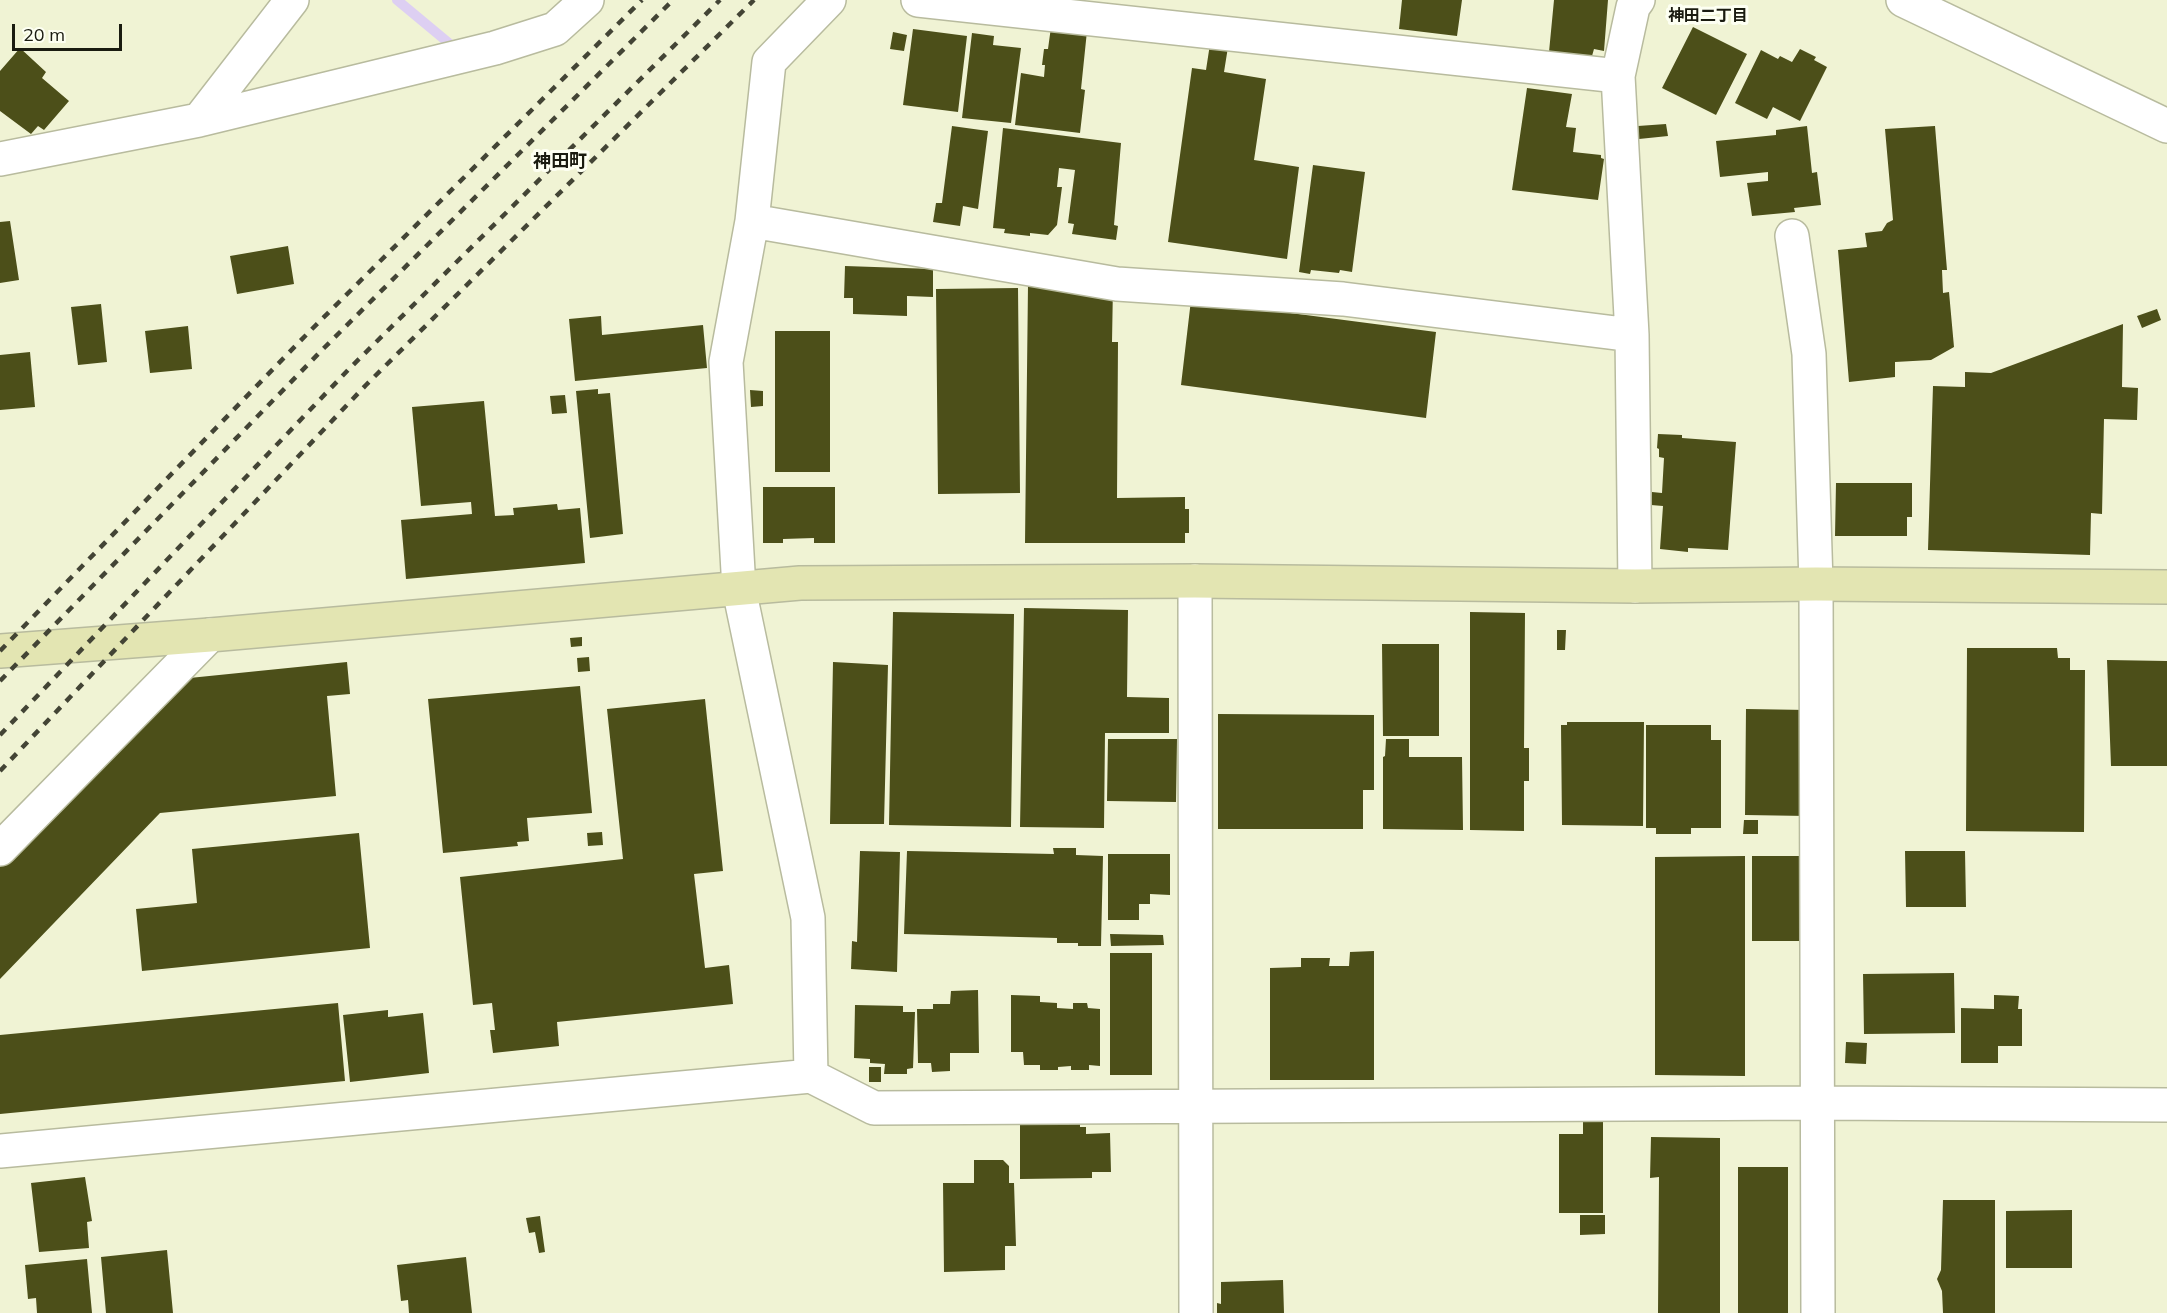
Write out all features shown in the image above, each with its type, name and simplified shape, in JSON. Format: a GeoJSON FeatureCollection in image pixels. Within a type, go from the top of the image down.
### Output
{"type":"FeatureCollection","features":[{"type":"Feature","properties":{"kind":"street"},"geometry":{"type":"LineString","coordinates":[[199,120],[292,0]]}},
{"type":"Feature","properties":{"kind":"street"},"geometry":{"type":"LineString","coordinates":[[0,159],[199,120],[495,48],[555,29],[587,0]]}},
{"type":"Feature","properties":{"kind":"street"},"geometry":{"type":"LineString","coordinates":[[811,1076],[808,918],[739,589],[726,362],[752,220],[769,62],[829,0]]}},
{"type":"Feature","properties":{"kind":"street"},"geometry":{"type":"LineString","coordinates":[[918,0],[1618,76]]}},
{"type":"Feature","properties":{"kind":"street"},"geometry":{"type":"LineString","coordinates":[[1635,586],[1632,335],[1618,76],[1634,7],[1638,0]]}},
{"type":"Feature","properties":{"kind":"street"},"geometry":{"type":"LineString","coordinates":[[1903,0],[2167,126]]}},
{"type":"Feature","properties":{"kind":"street"},"geometry":{"type":"LineString","coordinates":[[752,220],[1117,284],[1343,298],[1632,335]]}},
{"type":"Feature","properties":{"kind":"street"},"geometry":{"type":"LineString","coordinates":[[1792,236],[1809,354],[1816,584],[1818,1313]]}},
{"type":"Feature","properties":{"kind":"street"},"geometry":{"type":"LineString","coordinates":[[1195,581],[1196,1313]]}},
{"type":"Feature","properties":{"kind":"street"},"geometry":{"type":"LineString","coordinates":[[0,651],[210,635],[800,582],[1195,581],[1635,586],[1816,584],[2167,587]]}},
{"type":"Feature","properties":{"kind":"street"},"geometry":{"type":"LineString","coordinates":[[0,849],[210,635]]}},
{"type":"Feature","properties":{"kind":"street"},"geometry":{"type":"LineString","coordinates":[[0,1151],[811,1076],[874,1108],[1817,1103],[2167,1105]]}},
{"type":"Feature","properties":{"kind":"building"},"geometry":{"type":"Polygon","coordinates":[[[1402,0],[1462,0],[1457,36],[1399,29],[1402,0]]]}},
{"type":"Feature","properties":{"kind":"building"},"geometry":{"type":"Polygon","coordinates":[[[1554,0],[1608,0],[1604,51],[1594,49],[1592,56],[1549,52],[1554,0]]]}},
{"type":"Feature","properties":{"kind":"building"},"geometry":{"type":"Polygon","coordinates":[[[1051,27],[1087,31],[1081,89],[1085,90],[1080,133],[1015,125],[1021,73],[1044,77],[1045,65],[1042,65],[1044,49],[1048,49],[1051,27]]]}},
{"type":"Feature","properties":{"kind":"building"},"geometry":{"type":"Polygon","coordinates":[[[1693,27],[1747,54],[1716,115],[1662,88],[1693,27]]]}},
{"type":"Feature","properties":{"kind":"building"},"geometry":{"type":"Polygon","coordinates":[[[913,29],[967,36],[958,112],[903,105],[913,29]]]}},
{"type":"Feature","properties":{"kind":"building"},"geometry":{"type":"Polygon","coordinates":[[[893,32],[907,35],[904,51],[890,49],[893,32]]]}},
{"type":"Feature","properties":{"kind":"building"},"geometry":{"type":"Polygon","coordinates":[[[972,33],[994,36],[993,45],[1021,48],[1011,123],[962,118],[972,33]]]}},
{"type":"Feature","properties":{"kind":"building"},"geometry":{"type":"Polygon","coordinates":[[[1210,44],[1228,47],[1224,72],[1266,79],[1254,160],[1299,167],[1287,259],[1168,242],[1192,68],[1206,70],[1210,44]]]}},
{"type":"Feature","properties":{"kind":"building"},"geometry":{"type":"Polygon","coordinates":[[[20,48],[46,72],[42,78],[69,101],[44,130],[38,126],[31,134],[0,111],[0,71],[20,48]]]}},
{"type":"Feature","properties":{"kind":"building"},"geometry":{"type":"Polygon","coordinates":[[[1800,49],[1816,57],[1814,60],[1827,67],[1800,121],[1773,107],[1767,119],[1735,103],[1761,50],[1778,59],[1780,56],[1792,62],[1800,49]]]}},
{"type":"Feature","properties":{"kind":"building"},"geometry":{"type":"Polygon","coordinates":[[[1527,88],[1572,94],[1566,127],[1576,128],[1573,152],[1601,155],[1604,159],[1598,200],[1512,190],[1527,88]]]}},
{"type":"Feature","properties":{"kind":"building"},"geometry":{"type":"Polygon","coordinates":[[[1666,124],[1668,136],[1639,139],[1638,126],[1666,124]]]}},
{"type":"Feature","properties":{"kind":"building"},"geometry":{"type":"Polygon","coordinates":[[[952,126],[988,131],[978,209],[963,206],[960,226],[933,222],[936,203],[942,203],[952,126]]]}},
{"type":"Feature","properties":{"kind":"building"},"geometry":{"type":"Polygon","coordinates":[[[1807,126],[1812,173],[1817,172],[1821,205],[1794,208],[1795,212],[1752,216],[1747,183],[1768,181],[1768,172],[1720,177],[1716,141],[1776,135],[1776,130],[1807,126]]]}},
{"type":"Feature","properties":{"kind":"building"},"geometry":{"type":"Polygon","coordinates":[[[1935,126],[1947,270],[1942,270],[1943,293],[1949,292],[1954,347],[1931,360],[1895,362],[1895,377],[1849,382],[1838,250],[1867,247],[1865,233],[1882,231],[1887,223],[1893,220],[1885,129],[1935,126]]]}},
{"type":"Feature","properties":{"kind":"building"},"geometry":{"type":"Polygon","coordinates":[[[1003,128],[1121,143],[1114,225],[1118,226],[1116,240],[1072,234],[1074,224],[1068,223],[1075,170],[1059,168],[1057,187],[1062,187],[1057,225],[1048,235],[1030,233],[1030,236],[1004,233],[1005,229],[993,228],[1003,128]]]}},
{"type":"Feature","properties":{"kind":"building"},"geometry":{"type":"Polygon","coordinates":[[[1313,165],[1365,172],[1352,272],[1311,270],[1310,274],[1299,272],[1313,165]]]}},
{"type":"Feature","properties":{"kind":"building"},"geometry":{"type":"Polygon","coordinates":[[[10,221],[19,280],[0,283],[0,222],[10,221]]]}},
{"type":"Feature","properties":{"kind":"building"},"geometry":{"type":"Polygon","coordinates":[[[288,246],[294,284],[237,294],[230,256],[288,246]]]}},
{"type":"Feature","properties":{"kind":"building"},"geometry":{"type":"Polygon","coordinates":[[[845,266],[933,269],[933,297],[907,296],[907,316],[853,314],[853,298],[844,298],[845,266]]]}},
{"type":"Feature","properties":{"kind":"building"},"geometry":{"type":"Polygon","coordinates":[[[1028,285],[1113,285],[1112,342],[1118,342],[1117,498],[1185,497],[1185,509],[1189,509],[1189,533],[1185,533],[1185,543],[1025,543],[1028,285]]]}},
{"type":"Feature","properties":{"kind":"building"},"geometry":{"type":"Polygon","coordinates":[[[1018,288],[1020,493],[938,494],[936,289],[1018,288]]]}},
{"type":"Feature","properties":{"kind":"building"},"geometry":{"type":"Polygon","coordinates":[[[1191,300],[1436,332],[1426,418],[1181,385],[1191,300]]]}},
{"type":"Feature","properties":{"kind":"building"},"geometry":{"type":"Polygon","coordinates":[[[101,304],[107,362],[78,365],[71,307],[101,304]]]}},
{"type":"Feature","properties":{"kind":"building"},"geometry":{"type":"Polygon","coordinates":[[[2157,309],[2161,320],[2142,328],[2137,316],[2157,309]]]}},
{"type":"Feature","properties":{"kind":"building"},"geometry":{"type":"Polygon","coordinates":[[[601,316],[602,335],[703,325],[707,368],[575,381],[569,319],[601,316]]]}},
{"type":"Feature","properties":{"kind":"building"},"geometry":{"type":"Polygon","coordinates":[[[2123,324],[2122,387],[2138,388],[2137,420],[2104,419],[2102,514],[2091,513],[2090,555],[1928,550],[1933,386],[1965,387],[1965,372],[1991,373],[2123,324]]]}},
{"type":"Feature","properties":{"kind":"building"},"geometry":{"type":"Polygon","coordinates":[[[188,326],[192,369],[150,373],[145,331],[188,326]]]}},
{"type":"Feature","properties":{"kind":"building"},"geometry":{"type":"Polygon","coordinates":[[[775,331],[830,331],[830,472],[775,472],[775,331]]]}},
{"type":"Feature","properties":{"kind":"building"},"geometry":{"type":"Polygon","coordinates":[[[30,352],[35,407],[0,410],[0,355],[30,352]]]}},
{"type":"Feature","properties":{"kind":"building"},"geometry":{"type":"Polygon","coordinates":[[[598,389],[598,394],[610,393],[623,534],[590,538],[576,391],[598,389]]]}},
{"type":"Feature","properties":{"kind":"building"},"geometry":{"type":"Polygon","coordinates":[[[750,390],[763,391],[763,406],[751,407],[750,390]]]}},
{"type":"Feature","properties":{"kind":"building"},"geometry":{"type":"Polygon","coordinates":[[[565,395],[567,413],[552,414],[550,396],[565,395]]]}},
{"type":"Feature","properties":{"kind":"building"},"geometry":{"type":"Polygon","coordinates":[[[484,401],[495,516],[514,515],[513,508],[557,504],[558,510],[580,508],[585,563],[406,579],[401,520],[472,514],[471,502],[421,506],[412,407],[484,401]]]}},
{"type":"Feature","properties":{"kind":"building"},"geometry":{"type":"Polygon","coordinates":[[[1658,434],[1736,442],[1728,550],[1688,548],[1688,552],[1660,549],[1663,506],[1651,505],[1652,492],[1662,493],[1664,458],[1659,457],[1658,434]]]}},
{"type":"Feature","properties":{"kind":"building"},"geometry":{"type":"Polygon","coordinates":[[[1836,483],[1912,483],[1912,517],[1907,517],[1907,536],[1835,536],[1836,483]]]}},
{"type":"Feature","properties":{"kind":"building"},"geometry":{"type":"Polygon","coordinates":[[[763,487],[835,487],[835,543],[814,543],[814,538],[783,539],[783,543],[763,543],[763,487]]]}},
{"type":"Feature","properties":{"kind":"building"},"geometry":{"type":"Polygon","coordinates":[[[1024,608],[1128,610],[1127,697],[1169,698],[1169,733],[1105,733],[1104,828],[1020,827],[1024,608]]]}},
{"type":"Feature","properties":{"kind":"building"},"geometry":{"type":"Polygon","coordinates":[[[893,612],[1014,614],[1011,827],[889,825],[893,612]]]}},
{"type":"Feature","properties":{"kind":"building"},"geometry":{"type":"Polygon","coordinates":[[[1470,612],[1525,613],[1524,748],[1529,748],[1529,781],[1524,781],[1524,831],[1470,830],[1470,612]]]}},
{"type":"Feature","properties":{"kind":"building"},"geometry":{"type":"Polygon","coordinates":[[[1557,630],[1566,630],[1565,650],[1557,650],[1557,630]]]}},
{"type":"Feature","properties":{"kind":"building"},"geometry":{"type":"Polygon","coordinates":[[[582,637],[582,646],[571,647],[570,638],[582,637]]]}},
{"type":"Feature","properties":{"kind":"building"},"geometry":{"type":"Polygon","coordinates":[[[1382,644],[1439,644],[1439,736],[1383,736],[1382,644]]]}},
{"type":"Feature","properties":{"kind":"building"},"geometry":{"type":"Polygon","coordinates":[[[1967,648],[2057,648],[2058,658],[2070,658],[2070,670],[2085,670],[2084,832],[1966,831],[1967,648]]]}},
{"type":"Feature","properties":{"kind":"building"},"geometry":{"type":"Polygon","coordinates":[[[589,657],[590,671],[578,672],[577,658],[589,657]]]}},
{"type":"Feature","properties":{"kind":"building"},"geometry":{"type":"Polygon","coordinates":[[[2107,660],[2167,661],[2167,766],[2111,766],[2107,660]]]}},
{"type":"Feature","properties":{"kind":"building"},"geometry":{"type":"Polygon","coordinates":[[[347,662],[350,694],[327,696],[336,796],[160,813],[0,979],[0,837],[160,681],[347,662]]]}},
{"type":"Feature","properties":{"kind":"building"},"geometry":{"type":"Polygon","coordinates":[[[833,662],[888,665],[884,824],[830,824],[833,662]]]}},
{"type":"Feature","properties":{"kind":"building"},"geometry":{"type":"Polygon","coordinates":[[[580,686],[592,813],[527,818],[529,841],[517,842],[518,846],[443,853],[428,699],[580,686]]]}},
{"type":"Feature","properties":{"kind":"building"},"geometry":{"type":"Polygon","coordinates":[[[705,699],[723,871],[694,874],[705,968],[729,965],[733,1004],[557,1022],[559,1046],[493,1053],[490,1030],[495,1030],[492,1003],[473,1005],[460,877],[623,859],[607,709],[705,699]]]}},
{"type":"Feature","properties":{"kind":"building"},"geometry":{"type":"Polygon","coordinates":[[[1746,709],[1808,710],[1807,816],[1745,815],[1746,709]]]}},
{"type":"Feature","properties":{"kind":"building"},"geometry":{"type":"Polygon","coordinates":[[[1218,714],[1374,715],[1374,790],[1363,790],[1363,829],[1218,829],[1218,714]]]}},
{"type":"Feature","properties":{"kind":"building"},"geometry":{"type":"Polygon","coordinates":[[[1567,722],[1644,722],[1643,826],[1562,825],[1561,725],[1567,725],[1567,722]]]}},
{"type":"Feature","properties":{"kind":"building"},"geometry":{"type":"Polygon","coordinates":[[[1646,725],[1711,725],[1711,740],[1721,740],[1721,828],[1691,828],[1691,834],[1656,834],[1656,828],[1646,828],[1646,725]]]}},
{"type":"Feature","properties":{"kind":"building"},"geometry":{"type":"Polygon","coordinates":[[[1108,739],[1177,739],[1176,802],[1107,801],[1108,739]]]}},
{"type":"Feature","properties":{"kind":"building"},"geometry":{"type":"Polygon","coordinates":[[[1386,739],[1409,739],[1409,757],[1462,757],[1463,830],[1383,829],[1383,757],[1385,756],[1386,739]]]}},
{"type":"Feature","properties":{"kind":"building"},"geometry":{"type":"Polygon","coordinates":[[[1744,820],[1758,820],[1758,834],[1743,834],[1744,820]]]}},
{"type":"Feature","properties":{"kind":"building"},"geometry":{"type":"Polygon","coordinates":[[[602,832],[603,845],[588,846],[587,833],[602,832]]]}},
{"type":"Feature","properties":{"kind":"building"},"geometry":{"type":"Polygon","coordinates":[[[359,833],[370,948],[142,971],[136,909],[197,903],[192,849],[359,833]]]}},
{"type":"Feature","properties":{"kind":"building"},"geometry":{"type":"Polygon","coordinates":[[[1053,848],[1076,848],[1076,855],[1103,856],[1101,946],[1057,943],[1057,938],[904,934],[907,851],[1054,854],[1053,848]]]}},
{"type":"Feature","properties":{"kind":"building"},"geometry":{"type":"Polygon","coordinates":[[[860,851],[900,852],[897,972],[851,969],[852,941],[857,942],[860,851]]]}},
{"type":"Feature","properties":{"kind":"building"},"geometry":{"type":"Polygon","coordinates":[[[1905,851],[1965,851],[1966,907],[1906,907],[1905,851]]]}},
{"type":"Feature","properties":{"kind":"building"},"geometry":{"type":"Polygon","coordinates":[[[1108,854],[1170,854],[1170,895],[1150,894],[1150,904],[1139,904],[1139,920],[1108,920],[1108,854]]]}},
{"type":"Feature","properties":{"kind":"building"},"geometry":{"type":"Polygon","coordinates":[[[1745,856],[1745,1076],[1655,1075],[1655,857],[1745,856]]]}},
{"type":"Feature","properties":{"kind":"building"},"geometry":{"type":"Polygon","coordinates":[[[1752,856],[1800,856],[1799,941],[1752,941],[1752,856]]]}},
{"type":"Feature","properties":{"kind":"building"},"geometry":{"type":"Polygon","coordinates":[[[1110,934],[1163,935],[1164,945],[1111,946],[1110,934]]]}},
{"type":"Feature","properties":{"kind":"building"},"geometry":{"type":"Polygon","coordinates":[[[1374,951],[1374,1080],[1270,1080],[1270,968],[1301,967],[1301,958],[1330,958],[1329,966],[1349,966],[1350,952],[1374,951]]]}},
{"type":"Feature","properties":{"kind":"building"},"geometry":{"type":"Polygon","coordinates":[[[1110,953],[1152,953],[1152,1075],[1110,1075],[1110,953]]]}},
{"type":"Feature","properties":{"kind":"building"},"geometry":{"type":"Polygon","coordinates":[[[1954,973],[1955,1033],[1864,1034],[1863,974],[1954,973]]]}},
{"type":"Feature","properties":{"kind":"building"},"geometry":{"type":"Polygon","coordinates":[[[978,990],[979,1053],[950,1053],[950,1071],[932,1072],[931,1063],[918,1063],[917,1009],[933,1009],[933,1004],[950,1004],[951,991],[978,990]]]}},
{"type":"Feature","properties":{"kind":"building"},"geometry":{"type":"Polygon","coordinates":[[[1011,995],[1040,996],[1040,1002],[1057,1003],[1057,1008],[1073,1009],[1073,1003],[1087,1003],[1088,1008],[1100,1009],[1100,1066],[1089,1065],[1089,1070],[1071,1070],[1071,1066],[1058,1067],[1058,1070],[1040,1070],[1040,1065],[1024,1065],[1023,1052],[1011,1052],[1011,995]]]}},
{"type":"Feature","properties":{"kind":"building"},"geometry":{"type":"Polygon","coordinates":[[[1994,995],[2019,996],[2018,1009],[2022,1009],[2022,1046],[1998,1046],[1998,1063],[1961,1063],[1961,1008],[1994,1009],[1994,995]]]}},
{"type":"Feature","properties":{"kind":"building"},"geometry":{"type":"Polygon","coordinates":[[[338,1003],[345,1081],[0,1114],[0,1035],[338,1003]]]}},
{"type":"Feature","properties":{"kind":"building"},"geometry":{"type":"Polygon","coordinates":[[[855,1005],[903,1006],[903,1012],[915,1012],[913,1068],[907,1069],[907,1074],[884,1074],[885,1064],[870,1063],[870,1059],[854,1058],[855,1005]]]}},
{"type":"Feature","properties":{"kind":"building"},"geometry":{"type":"Polygon","coordinates":[[[388,1010],[388,1017],[423,1013],[429,1073],[350,1082],[343,1015],[388,1010]]]}},
{"type":"Feature","properties":{"kind":"building"},"geometry":{"type":"Polygon","coordinates":[[[1846,1042],[1867,1043],[1866,1064],[1845,1063],[1846,1042]]]}},
{"type":"Feature","properties":{"kind":"building"},"geometry":{"type":"Polygon","coordinates":[[[869,1067],[881,1067],[881,1082],[869,1082],[869,1067]]]}},
{"type":"Feature","properties":{"kind":"building"},"geometry":{"type":"Polygon","coordinates":[[[1583,1122],[1603,1122],[1603,1213],[1559,1213],[1559,1134],[1583,1134],[1583,1122]]]}},
{"type":"Feature","properties":{"kind":"building"},"geometry":{"type":"Polygon","coordinates":[[[1080,1124],[1080,1127],[1086,1127],[1086,1134],[1110,1133],[1111,1172],[1092,1172],[1092,1178],[1020,1179],[1020,1125],[1080,1124]]]}},
{"type":"Feature","properties":{"kind":"building"},"geometry":{"type":"Polygon","coordinates":[[[1651,1137],[1720,1138],[1720,1313],[1658,1313],[1659,1177],[1650,1178],[1651,1137]]]}},
{"type":"Feature","properties":{"kind":"building"},"geometry":{"type":"Polygon","coordinates":[[[974,1160],[1003,1160],[1009,1166],[1009,1183],[1014,1183],[1016,1246],[1005,1246],[1005,1270],[944,1272],[943,1183],[974,1183],[974,1160]]]}},
{"type":"Feature","properties":{"kind":"building"},"geometry":{"type":"Polygon","coordinates":[[[1738,1167],[1788,1167],[1788,1313],[1738,1313],[1738,1167]]]}},
{"type":"Feature","properties":{"kind":"building"},"geometry":{"type":"Polygon","coordinates":[[[85,1177],[92,1221],[87,1222],[89,1248],[39,1252],[31,1183],[85,1177]]]}},
{"type":"Feature","properties":{"kind":"building"},"geometry":{"type":"Polygon","coordinates":[[[1943,1200],[1995,1200],[1995,1313],[1943,1313],[1942,1291],[1937,1279],[1941,1270],[1943,1200]]]}},
{"type":"Feature","properties":{"kind":"building"},"geometry":{"type":"Polygon","coordinates":[[[2072,1210],[2072,1268],[2006,1268],[2006,1211],[2072,1210]]]}},
{"type":"Feature","properties":{"kind":"building"},"geometry":{"type":"Polygon","coordinates":[[[1580,1215],[1605,1215],[1605,1234],[1580,1235],[1580,1215]]]}},
{"type":"Feature","properties":{"kind":"building"},"geometry":{"type":"Polygon","coordinates":[[[540,1216],[545,1252],[539,1253],[535,1232],[529,1233],[526,1218],[540,1216]]]}},
{"type":"Feature","properties":{"kind":"building"},"geometry":{"type":"Polygon","coordinates":[[[167,1250],[173,1313],[106,1313],[101,1257],[167,1250]]]}},
{"type":"Feature","properties":{"kind":"building"},"geometry":{"type":"Polygon","coordinates":[[[466,1257],[472,1313],[409,1313],[408,1300],[401,1301],[397,1265],[466,1257]]]}},
{"type":"Feature","properties":{"kind":"building"},"geometry":{"type":"Polygon","coordinates":[[[87,1259],[92,1313],[37,1313],[36,1298],[28,1299],[25,1265],[87,1259]]]}},
{"type":"Feature","properties":{"kind":"building"},"geometry":{"type":"Polygon","coordinates":[[[1283,1280],[1284,1313],[1217,1313],[1217,1303],[1221,1304],[1221,1282],[1283,1280]]]}},
{"type":"Feature","properties":{"kind":"waterway"},"geometry":{"type":"LineString","coordinates":[[397,0],[456,49]]}},
{"type":"Feature","properties":{"kind":"railway"},"geometry":{"type":"LineString","coordinates":[[0,651],[308,333],[642,0]]}},
{"type":"Feature","properties":{"kind":"railway"},"geometry":{"type":"LineString","coordinates":[[0,681],[324,348],[673,0]]}},
{"type":"Feature","properties":{"kind":"railway"},"geometry":{"type":"LineString","coordinates":[[0,735],[349,369],[720,0]]}},
{"type":"Feature","properties":{"kind":"railway"},"geometry":{"type":"LineString","coordinates":[[0,771],[366,385],[754,0]]}},
{"type":"Feature","properties":{"kind":"district","name":"神田二丁目"},"geometry":{"type":"Point","coordinates":[1708,16]}},
{"type":"Feature","properties":{"kind":"district","name":"神田町"},"geometry":{"type":"Point","coordinates":[560,162]}}]}
